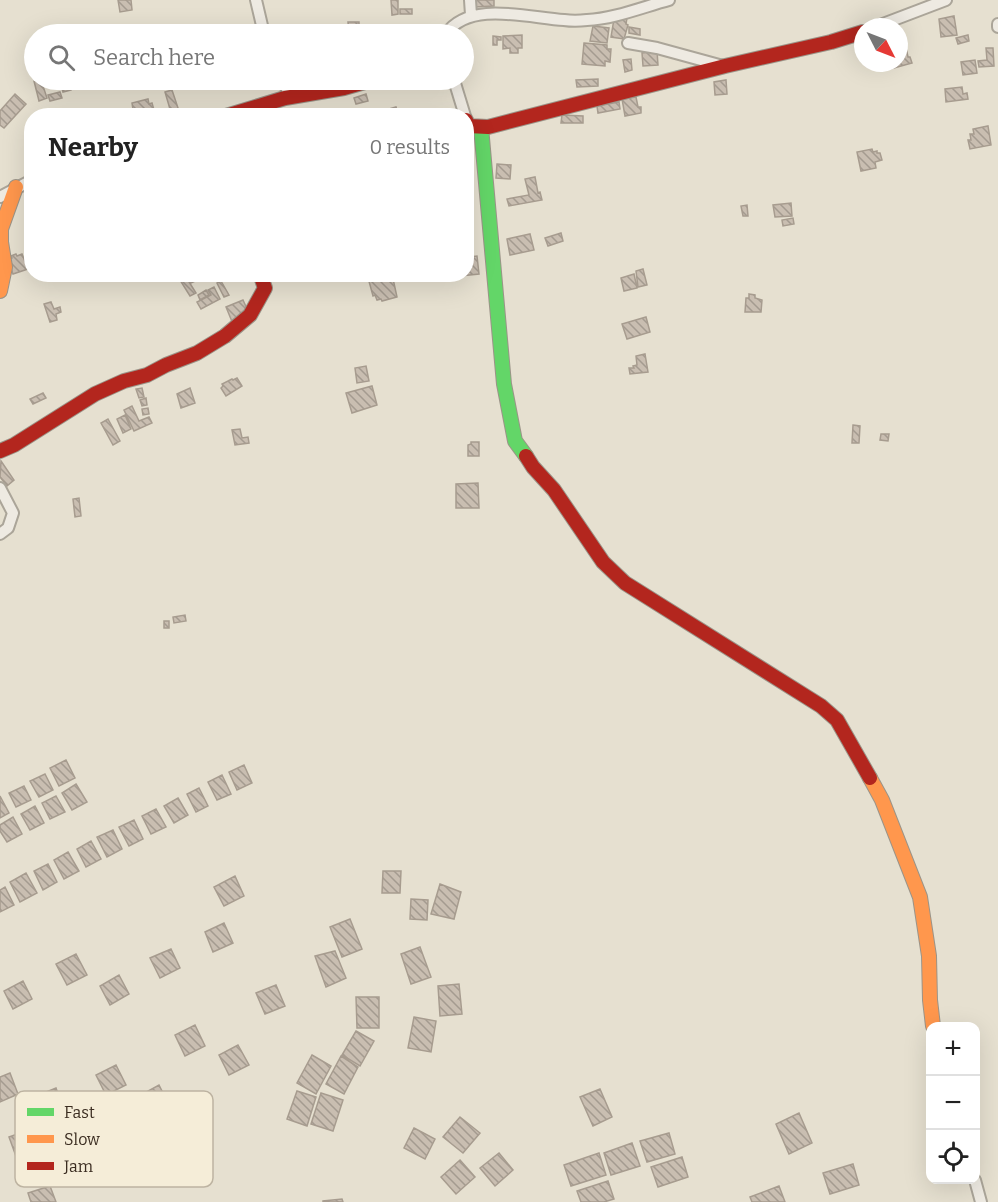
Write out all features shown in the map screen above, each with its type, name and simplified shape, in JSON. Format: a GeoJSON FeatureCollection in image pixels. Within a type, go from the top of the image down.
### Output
{"type":"FeatureCollection","features":[{"type":"Feature","properties":{"kind":"street"},"geometry":{"type":"LineString","coordinates":[[256,0],[262,24]]}},
{"type":"Feature","properties":{"kind":"street"},"geometry":{"type":"LineString","coordinates":[[470,0],[471,15]]}},
{"type":"Feature","properties":{"kind":"street"},"geometry":{"type":"LineString","coordinates":[[454,24],[471,15],[493,12],[511,12],[563,20],[589,20],[669,0]]}},
{"type":"Feature","properties":{"kind":"street"},"geometry":{"type":"LineString","coordinates":[[899,18],[946,0]]}},
{"type":"Feature","properties":{"kind":"street"},"geometry":{"type":"LineString","coordinates":[[474,124],[488,127],[854,35]]}},
{"type":"Feature","properties":{"kind":"street"},"geometry":{"type":"LineString","coordinates":[[628,43],[657,48],[725,66]]}},
{"type":"Feature","properties":{"kind":"street"},"geometry":{"type":"LineString","coordinates":[[287,90],[291,97]]}},
{"type":"Feature","properties":{"kind":"street"},"geometry":{"type":"LineString","coordinates":[[253,108],[327,90]]}},
{"type":"Feature","properties":{"kind":"street"},"geometry":{"type":"LineString","coordinates":[[457,90],[464,108]]}},
{"type":"Feature","properties":{"kind":"street"},"geometry":{"type":"LineString","coordinates":[[474,160],[504,384],[515,441],[533,467],[554,490],[603,562],[625,583],[821,706],[837,720],[882,800],[920,897],[930,956],[933,1022]]}},
{"type":"Feature","properties":{"kind":"street"},"geometry":{"type":"LineString","coordinates":[[0,197],[24,184]]}},
{"type":"Feature","properties":{"kind":"street"},"geometry":{"type":"LineString","coordinates":[[0,291],[5,267],[1,229],[16,187]]}},
{"type":"Feature","properties":{"kind":"street"},"geometry":{"type":"LineString","coordinates":[[0,451],[15,445],[95,394],[197,353],[225,336],[250,315],[265,288],[263,282]]}},
{"type":"Feature","properties":{"kind":"street"},"geometry":{"type":"LineString","coordinates":[[0,488],[14,513],[8,528],[0,534]]}},
{"type":"Feature","properties":{"kind":"street"},"geometry":{"type":"LineString","coordinates":[[976,1184],[981,1202]]}},
{"type":"Feature","properties":{"kind":"building"},"geometry":{"type":"Polygon","coordinates":[[[118,0],[131,0],[132,10],[120,12],[118,0]]]}},
{"type":"Feature","properties":{"kind":"building"},"geometry":{"type":"Polygon","coordinates":[[[391,0],[398,0],[398,14],[392,15],[391,0]]]}},
{"type":"Feature","properties":{"kind":"building"},"geometry":{"type":"Polygon","coordinates":[[[474,0],[494,0],[494,6],[474,7],[474,0]]]}},
{"type":"Feature","properties":{"kind":"building"},"geometry":{"type":"Polygon","coordinates":[[[400,9],[412,9],[412,14],[400,14],[400,9]]]}},
{"type":"Feature","properties":{"kind":"building"},"geometry":{"type":"Polygon","coordinates":[[[954,16],[957,35],[941,37],[939,19],[954,16]]]}},
{"type":"Feature","properties":{"kind":"building"},"geometry":{"type":"Polygon","coordinates":[[[627,18],[626,24],[628,25],[624,39],[611,37],[614,19],[627,18]]]}},
{"type":"Feature","properties":{"kind":"building"},"geometry":{"type":"Polygon","coordinates":[[[593,26],[609,28],[607,43],[590,41],[593,26]]]}},
{"type":"Feature","properties":{"kind":"building"},"geometry":{"type":"Polygon","coordinates":[[[629,27],[640,29],[640,35],[629,33],[629,27]]]}},
{"type":"Feature","properties":{"kind":"building"},"geometry":{"type":"Polygon","coordinates":[[[522,35],[522,48],[518,48],[518,53],[510,53],[510,48],[503,49],[503,36],[522,35]]]}},
{"type":"Feature","properties":{"kind":"building"},"geometry":{"type":"Polygon","coordinates":[[[968,35],[969,41],[958,44],[956,38],[968,35]]]}},
{"type":"Feature","properties":{"kind":"building"},"geometry":{"type":"Polygon","coordinates":[[[493,36],[501,37],[501,40],[497,40],[497,45],[493,45],[493,36]]]}},
{"type":"Feature","properties":{"kind":"building"},"geometry":{"type":"Polygon","coordinates":[[[584,43],[607,45],[607,49],[611,49],[610,62],[605,61],[605,66],[582,64],[584,43]]]}},
{"type":"Feature","properties":{"kind":"building"},"geometry":{"type":"Polygon","coordinates":[[[986,48],[993,48],[994,66],[979,67],[978,61],[987,60],[986,48]]]}},
{"type":"Feature","properties":{"kind":"building"},"geometry":{"type":"Polygon","coordinates":[[[657,51],[658,65],[643,66],[642,53],[657,51]]]}},
{"type":"Feature","properties":{"kind":"building"},"geometry":{"type":"Polygon","coordinates":[[[631,59],[632,70],[625,72],[623,60],[631,59]]]}},
{"type":"Feature","properties":{"kind":"building"},"geometry":{"type":"Polygon","coordinates":[[[975,60],[977,73],[963,75],[961,62],[975,60]]]}},
{"type":"Feature","properties":{"kind":"building"},"geometry":{"type":"Polygon","coordinates":[[[598,79],[598,86],[577,87],[576,80],[598,79]]]}},
{"type":"Feature","properties":{"kind":"building"},"geometry":{"type":"Polygon","coordinates":[[[726,80],[727,94],[715,95],[714,82],[726,80]]]}},
{"type":"Feature","properties":{"kind":"building"},"geometry":{"type":"Polygon","coordinates":[[[962,87],[963,94],[967,93],[968,99],[946,102],[945,89],[962,87]]]}},
{"type":"Feature","properties":{"kind":"building"},"geometry":{"type":"Polygon","coordinates":[[[36,90],[44,90],[47,98],[39,101],[36,90]]]}},
{"type":"Feature","properties":{"kind":"building"},"geometry":{"type":"Polygon","coordinates":[[[172,90],[178,108],[170,108],[165,92],[172,90]]]}},
{"type":"Feature","properties":{"kind":"building"},"geometry":{"type":"Polygon","coordinates":[[[60,92],[62,98],[50,101],[48,95],[60,92]]]}},
{"type":"Feature","properties":{"kind":"building"},"geometry":{"type":"Polygon","coordinates":[[[15,94],[26,104],[4,128],[0,125],[0,111],[15,94]]]}},
{"type":"Feature","properties":{"kind":"building"},"geometry":{"type":"Polygon","coordinates":[[[366,94],[368,101],[356,104],[354,98],[366,94]]]}},
{"type":"Feature","properties":{"kind":"building"},"geometry":{"type":"Polygon","coordinates":[[[636,97],[641,113],[625,116],[622,99],[636,97]]]}},
{"type":"Feature","properties":{"kind":"building"},"geometry":{"type":"Polygon","coordinates":[[[148,99],[153,108],[133,108],[132,103],[148,99]]]}},
{"type":"Feature","properties":{"kind":"building"},"geometry":{"type":"Polygon","coordinates":[[[619,102],[620,109],[598,113],[597,106],[619,102]]]}},
{"type":"Feature","properties":{"kind":"building"},"geometry":{"type":"Polygon","coordinates":[[[562,115],[583,116],[583,123],[561,123],[562,115]]]}},
{"type":"Feature","properties":{"kind":"building"},"geometry":{"type":"Polygon","coordinates":[[[988,126],[991,145],[970,149],[968,140],[971,140],[970,134],[974,134],[973,129],[988,126]]]}},
{"type":"Feature","properties":{"kind":"building"},"geometry":{"type":"Polygon","coordinates":[[[872,149],[873,152],[880,153],[882,160],[875,162],[876,168],[861,171],[857,152],[872,149]]]}},
{"type":"Feature","properties":{"kind":"building"},"geometry":{"type":"Polygon","coordinates":[[[497,164],[511,165],[510,179],[496,178],[497,164]]]}},
{"type":"Feature","properties":{"kind":"building"},"geometry":{"type":"Polygon","coordinates":[[[535,177],[542,200],[509,206],[507,199],[529,195],[525,179],[535,177]]]}},
{"type":"Feature","properties":{"kind":"building"},"geometry":{"type":"Polygon","coordinates":[[[791,203],[792,216],[775,217],[773,205],[791,203]]]}},
{"type":"Feature","properties":{"kind":"building"},"geometry":{"type":"Polygon","coordinates":[[[747,205],[748,216],[743,216],[741,206],[747,205]]]}},
{"type":"Feature","properties":{"kind":"building"},"geometry":{"type":"Polygon","coordinates":[[[793,218],[794,224],[783,226],[782,220],[793,218]]]}},
{"type":"Feature","properties":{"kind":"building"},"geometry":{"type":"Polygon","coordinates":[[[561,233],[563,241],[548,246],[545,238],[561,233]]]}},
{"type":"Feature","properties":{"kind":"building"},"geometry":{"type":"Polygon","coordinates":[[[530,234],[534,250],[510,255],[507,239],[530,234]]]}},
{"type":"Feature","properties":{"kind":"building"},"geometry":{"type":"Polygon","coordinates":[[[22,254],[24,270],[13,274],[8,260],[12,258],[11,256],[22,254]]]}},
{"type":"Feature","properties":{"kind":"building"},"geometry":{"type":"Polygon","coordinates":[[[474,256],[477,256],[479,274],[474,275],[474,256]]]}},
{"type":"Feature","properties":{"kind":"building"},"geometry":{"type":"Polygon","coordinates":[[[643,269],[647,285],[638,287],[636,271],[643,269]]]}},
{"type":"Feature","properties":{"kind":"building"},"geometry":{"type":"Polygon","coordinates":[[[634,274],[637,288],[624,291],[621,278],[634,274]]]}},
{"type":"Feature","properties":{"kind":"building"},"geometry":{"type":"Polygon","coordinates":[[[181,282],[189,282],[196,293],[190,296],[181,282]]]}},
{"type":"Feature","properties":{"kind":"building"},"geometry":{"type":"Polygon","coordinates":[[[222,282],[229,295],[224,297],[217,283],[222,282]]]}},
{"type":"Feature","properties":{"kind":"building"},"geometry":{"type":"Polygon","coordinates":[[[369,282],[394,282],[397,297],[382,301],[377,300],[375,295],[373,296],[369,282]]]}},
{"type":"Feature","properties":{"kind":"building"},"geometry":{"type":"Polygon","coordinates":[[[214,287],[220,299],[201,309],[197,302],[211,295],[208,290],[214,287]]]}},
{"type":"Feature","properties":{"kind":"building"},"geometry":{"type":"Polygon","coordinates":[[[206,290],[209,295],[200,300],[198,295],[206,290]]]}},
{"type":"Feature","properties":{"kind":"building"},"geometry":{"type":"Polygon","coordinates":[[[749,294],[762,300],[761,312],[745,312],[746,298],[749,298],[749,294]]]}},
{"type":"Feature","properties":{"kind":"building"},"geometry":{"type":"Polygon","coordinates":[[[243,300],[248,311],[233,324],[226,307],[243,300]]]}},
{"type":"Feature","properties":{"kind":"building"},"geometry":{"type":"Polygon","coordinates":[[[51,302],[54,309],[60,307],[61,312],[56,314],[57,320],[50,322],[44,304],[51,302]]]}},
{"type":"Feature","properties":{"kind":"building"},"geometry":{"type":"Polygon","coordinates":[[[646,317],[650,332],[627,339],[622,324],[646,317]]]}},
{"type":"Feature","properties":{"kind":"building"},"geometry":{"type":"Polygon","coordinates":[[[645,354],[648,372],[630,374],[629,368],[637,365],[636,356],[645,354]]]}},
{"type":"Feature","properties":{"kind":"building"},"geometry":{"type":"Polygon","coordinates":[[[366,366],[369,381],[357,383],[355,368],[366,366]]]}},
{"type":"Feature","properties":{"kind":"building"},"geometry":{"type":"Polygon","coordinates":[[[237,378],[242,386],[226,396],[221,388],[222,384],[237,378]]]}},
{"type":"Feature","properties":{"kind":"building"},"geometry":{"type":"Polygon","coordinates":[[[372,386],[377,405],[352,413],[346,393],[372,386]]]}},
{"type":"Feature","properties":{"kind":"building"},"geometry":{"type":"Polygon","coordinates":[[[142,388],[144,397],[139,398],[136,389],[142,388]]]}},
{"type":"Feature","properties":{"kind":"building"},"geometry":{"type":"Polygon","coordinates":[[[190,388],[195,403],[181,408],[177,394],[190,388]]]}},
{"type":"Feature","properties":{"kind":"building"},"geometry":{"type":"Polygon","coordinates":[[[43,393],[46,398],[33,404],[30,399],[43,393]]]}},
{"type":"Feature","properties":{"kind":"building"},"geometry":{"type":"Polygon","coordinates":[[[146,398],[147,405],[142,406],[140,400],[146,398]]]}},
{"type":"Feature","properties":{"kind":"building"},"geometry":{"type":"Polygon","coordinates":[[[132,406],[139,421],[149,417],[152,423],[134,431],[124,410],[132,406]]]}},
{"type":"Feature","properties":{"kind":"building"},"geometry":{"type":"Polygon","coordinates":[[[148,408],[149,414],[143,415],[142,409],[148,408]]]}},
{"type":"Feature","properties":{"kind":"building"},"geometry":{"type":"Polygon","coordinates":[[[125,415],[131,429],[123,433],[117,419],[125,415]]]}},
{"type":"Feature","properties":{"kind":"building"},"geometry":{"type":"Polygon","coordinates":[[[108,419],[120,441],[113,445],[101,423],[108,419]]]}},
{"type":"Feature","properties":{"kind":"building"},"geometry":{"type":"Polygon","coordinates":[[[853,425],[860,426],[859,443],[852,443],[853,425]]]}},
{"type":"Feature","properties":{"kind":"building"},"geometry":{"type":"Polygon","coordinates":[[[240,429],[242,438],[248,437],[249,443],[235,445],[232,430],[240,429]]]}},
{"type":"Feature","properties":{"kind":"building"},"geometry":{"type":"Polygon","coordinates":[[[881,434],[889,434],[888,441],[880,440],[881,434]]]}},
{"type":"Feature","properties":{"kind":"building"},"geometry":{"type":"Polygon","coordinates":[[[471,442],[479,442],[479,456],[468,456],[468,445],[471,442]]]}},
{"type":"Feature","properties":{"kind":"building"},"geometry":{"type":"Polygon","coordinates":[[[1,461],[14,480],[7,486],[0,477],[1,461]]]}},
{"type":"Feature","properties":{"kind":"building"},"geometry":{"type":"Polygon","coordinates":[[[478,483],[479,508],[456,508],[456,484],[478,483]]]}},
{"type":"Feature","properties":{"kind":"building"},"geometry":{"type":"Polygon","coordinates":[[[79,498],[81,516],[75,517],[73,499],[79,498]]]}},
{"type":"Feature","properties":{"kind":"building"},"geometry":{"type":"Polygon","coordinates":[[[185,615],[186,621],[174,623],[173,617],[185,615]]]}},
{"type":"Feature","properties":{"kind":"building"},"geometry":{"type":"Polygon","coordinates":[[[164,621],[169,621],[169,628],[164,628],[164,621]]]}},
{"type":"Feature","properties":{"kind":"building"},"geometry":{"type":"Polygon","coordinates":[[[66,760],[75,778],[59,786],[50,768],[66,760]]]}},
{"type":"Feature","properties":{"kind":"building"},"geometry":{"type":"Polygon","coordinates":[[[244,765],[252,783],[237,790],[229,772],[244,765]]]}},
{"type":"Feature","properties":{"kind":"building"},"geometry":{"type":"Polygon","coordinates":[[[45,774],[53,790],[39,797],[30,781],[45,774]]]}},
{"type":"Feature","properties":{"kind":"building"},"geometry":{"type":"Polygon","coordinates":[[[222,775],[231,794],[217,800],[208,782],[222,775]]]}},
{"type":"Feature","properties":{"kind":"building"},"geometry":{"type":"Polygon","coordinates":[[[76,784],[87,802],[72,810],[62,793],[76,784]]]}},
{"type":"Feature","properties":{"kind":"building"},"geometry":{"type":"Polygon","coordinates":[[[24,786],[31,800],[16,807],[9,793],[24,786]]]}},
{"type":"Feature","properties":{"kind":"building"},"geometry":{"type":"Polygon","coordinates":[[[199,788],[208,806],[196,812],[187,794],[199,788]]]}},
{"type":"Feature","properties":{"kind":"building"},"geometry":{"type":"Polygon","coordinates":[[[0,796],[9,813],[0,818],[0,796]]]}},
{"type":"Feature","properties":{"kind":"building"},"geometry":{"type":"Polygon","coordinates":[[[56,796],[65,812],[50,819],[42,803],[56,796]]]}},
{"type":"Feature","properties":{"kind":"building"},"geometry":{"type":"Polygon","coordinates":[[[178,798],[188,815],[174,823],[164,806],[178,798]]]}},
{"type":"Feature","properties":{"kind":"building"},"geometry":{"type":"Polygon","coordinates":[[[35,806],[44,823],[30,830],[21,814],[35,806]]]}},
{"type":"Feature","properties":{"kind":"building"},"geometry":{"type":"Polygon","coordinates":[[[156,809],[166,827],[151,834],[142,816],[156,809]]]}},
{"type":"Feature","properties":{"kind":"building"},"geometry":{"type":"Polygon","coordinates":[[[13,817],[22,834],[7,842],[0,831],[0,825],[13,817]]]}},
{"type":"Feature","properties":{"kind":"building"},"geometry":{"type":"Polygon","coordinates":[[[134,820],[143,839],[129,846],[119,827],[134,820]]]}},
{"type":"Feature","properties":{"kind":"building"},"geometry":{"type":"Polygon","coordinates":[[[113,830],[122,849],[107,857],[97,837],[113,830]]]}},
{"type":"Feature","properties":{"kind":"building"},"geometry":{"type":"Polygon","coordinates":[[[91,841],[101,859],[86,867],[77,849],[91,841]]]}},
{"type":"Feature","properties":{"kind":"building"},"geometry":{"type":"Polygon","coordinates":[[[68,852],[79,871],[64,879],[54,860],[68,852]]]}},
{"type":"Feature","properties":{"kind":"building"},"geometry":{"type":"Polygon","coordinates":[[[48,864],[57,882],[43,890],[34,871],[48,864]]]}},
{"type":"Feature","properties":{"kind":"building"},"geometry":{"type":"Polygon","coordinates":[[[383,871],[401,871],[400,893],[382,893],[383,871]]]}},
{"type":"Feature","properties":{"kind":"building"},"geometry":{"type":"Polygon","coordinates":[[[26,873],[37,893],[20,902],[10,882],[26,873]]]}},
{"type":"Feature","properties":{"kind":"building"},"geometry":{"type":"Polygon","coordinates":[[[235,876],[244,896],[224,906],[214,887],[235,876]]]}},
{"type":"Feature","properties":{"kind":"building"},"geometry":{"type":"Polygon","coordinates":[[[440,884],[461,892],[454,919],[431,914],[440,884]]]}},
{"type":"Feature","properties":{"kind":"building"},"geometry":{"type":"Polygon","coordinates":[[[5,887],[14,905],[0,912],[0,890],[5,887]]]}},
{"type":"Feature","properties":{"kind":"building"},"geometry":{"type":"Polygon","coordinates":[[[411,899],[428,900],[427,920],[410,919],[411,899]]]}},
{"type":"Feature","properties":{"kind":"building"},"geometry":{"type":"Polygon","coordinates":[[[350,919],[362,949],[342,957],[330,927],[350,919]]]}},
{"type":"Feature","properties":{"kind":"building"},"geometry":{"type":"Polygon","coordinates":[[[224,923],[233,943],[213,952],[205,932],[224,923]]]}},
{"type":"Feature","properties":{"kind":"building"},"geometry":{"type":"Polygon","coordinates":[[[420,947],[431,977],[411,984],[401,954],[420,947]]]}},
{"type":"Feature","properties":{"kind":"building"},"geometry":{"type":"Polygon","coordinates":[[[171,949],[180,968],[160,978],[150,958],[171,949]]]}},
{"type":"Feature","properties":{"kind":"building"},"geometry":{"type":"Polygon","coordinates":[[[335,951],[346,978],[326,987],[315,956],[335,951]]]}},
{"type":"Feature","properties":{"kind":"building"},"geometry":{"type":"Polygon","coordinates":[[[76,954],[87,975],[67,985],[56,964],[76,954]]]}},
{"type":"Feature","properties":{"kind":"building"},"geometry":{"type":"Polygon","coordinates":[[[119,975],[129,994],[110,1005],[100,986],[119,975]]]}},
{"type":"Feature","properties":{"kind":"building"},"geometry":{"type":"Polygon","coordinates":[[[23,981],[32,999],[13,1009],[4,991],[23,981]]]}},
{"type":"Feature","properties":{"kind":"building"},"geometry":{"type":"Polygon","coordinates":[[[459,984],[462,1014],[440,1016],[438,986],[459,984]]]}},
{"type":"Feature","properties":{"kind":"building"},"geometry":{"type":"Polygon","coordinates":[[[276,985],[285,1006],[265,1014],[256,993],[276,985]]]}},
{"type":"Feature","properties":{"kind":"building"},"geometry":{"type":"Polygon","coordinates":[[[356,997],[379,997],[379,1028],[357,1028],[356,997]]]}},
{"type":"Feature","properties":{"kind":"building"},"geometry":{"type":"Polygon","coordinates":[[[414,1017],[436,1021],[431,1052],[408,1048],[414,1017]]]}},
{"type":"Feature","properties":{"kind":"building"},"geometry":{"type":"Polygon","coordinates":[[[195,1025],[205,1046],[185,1056],[175,1035],[195,1025]]]}},
{"type":"Feature","properties":{"kind":"building"},"geometry":{"type":"Polygon","coordinates":[[[356,1031],[374,1041],[360,1066],[342,1055],[356,1031]]]}},
{"type":"Feature","properties":{"kind":"building"},"geometry":{"type":"Polygon","coordinates":[[[238,1045],[249,1065],[229,1075],[219,1055],[238,1045]]]}},
{"type":"Feature","properties":{"kind":"building"},"geometry":{"type":"Polygon","coordinates":[[[312,1055],[331,1066],[316,1094],[297,1083],[312,1055]]]}},
{"type":"Feature","properties":{"kind":"building"},"geometry":{"type":"Polygon","coordinates":[[[341,1056],[358,1067],[344,1094],[326,1084],[341,1056]]]}},
{"type":"Feature","properties":{"kind":"building"},"geometry":{"type":"Polygon","coordinates":[[[116,1065],[126,1085],[114,1091],[104,1091],[96,1075],[116,1065]]]}},
{"type":"Feature","properties":{"kind":"building"},"geometry":{"type":"Polygon","coordinates":[[[10,1073],[17,1091],[15,1095],[0,1102],[0,1077],[10,1073]]]}},
{"type":"Feature","properties":{"kind":"building"},"geometry":{"type":"Polygon","coordinates":[[[159,1085],[162,1091],[148,1091],[159,1085]]]}},
{"type":"Feature","properties":{"kind":"building"},"geometry":{"type":"Polygon","coordinates":[[[600,1089],[612,1117],[593,1126],[580,1097],[600,1089]]]}},
{"type":"Feature","properties":{"kind":"building"},"geometry":{"type":"Polygon","coordinates":[[[297,1091],[316,1097],[307,1126],[287,1119],[297,1091]]]}},
{"type":"Feature","properties":{"kind":"building"},"geometry":{"type":"Polygon","coordinates":[[[321,1093],[343,1100],[333,1131],[311,1124],[321,1093]]]}},
{"type":"Feature","properties":{"kind":"building"},"geometry":{"type":"Polygon","coordinates":[[[799,1113],[812,1143],[789,1154],[776,1124],[799,1113]]]}},
{"type":"Feature","properties":{"kind":"building"},"geometry":{"type":"Polygon","coordinates":[[[460,1117],[480,1133],[463,1153],[443,1137],[460,1117]]]}},
{"type":"Feature","properties":{"kind":"building"},"geometry":{"type":"Polygon","coordinates":[[[414,1128],[435,1139],[425,1159],[404,1148],[414,1128]]]}},
{"type":"Feature","properties":{"kind":"building"},"geometry":{"type":"Polygon","coordinates":[[[669,1133],[675,1154],[647,1162],[640,1141],[669,1133]]]}},
{"type":"Feature","properties":{"kind":"building"},"geometry":{"type":"Polygon","coordinates":[[[15,1135],[15,1154],[9,1137],[15,1135]]]}},
{"type":"Feature","properties":{"kind":"building"},"geometry":{"type":"Polygon","coordinates":[[[632,1143],[640,1166],[611,1175],[604,1153],[632,1143]]]}},
{"type":"Feature","properties":{"kind":"building"},"geometry":{"type":"Polygon","coordinates":[[[499,1153],[513,1170],[495,1186],[480,1168],[499,1153]]]}},
{"type":"Feature","properties":{"kind":"building"},"geometry":{"type":"Polygon","coordinates":[[[599,1153],[606,1175],[571,1186],[564,1165],[599,1153]]]}},
{"type":"Feature","properties":{"kind":"building"},"geometry":{"type":"Polygon","coordinates":[[[682,1157],[688,1177],[658,1187],[651,1167],[682,1157]]]}},
{"type":"Feature","properties":{"kind":"building"},"geometry":{"type":"Polygon","coordinates":[[[460,1160],[475,1177],[456,1194],[441,1177],[460,1160]]]}},
{"type":"Feature","properties":{"kind":"building"},"geometry":{"type":"Polygon","coordinates":[[[853,1164],[859,1185],[830,1194],[823,1173],[853,1164]]]}},
{"type":"Feature","properties":{"kind":"building"},"geometry":{"type":"Polygon","coordinates":[[[608,1181],[614,1199],[604,1202],[581,1202],[577,1191],[608,1181]]]}},
{"type":"Feature","properties":{"kind":"building"},"geometry":{"type":"Polygon","coordinates":[[[779,1186],[785,1202],[752,1202],[750,1197],[779,1186]]]}},
{"type":"Feature","properties":{"kind":"building"},"geometry":{"type":"Polygon","coordinates":[[[50,1187],[56,1202],[31,1202],[28,1193],[50,1187]]]}},
{"type":"Feature","properties":{"kind":"building"},"geometry":{"type":"Polygon","coordinates":[[[342,1199],[343,1202],[323,1202],[323,1201],[342,1199]]]}},
{"type":"Feature","properties":{"kind":"traffic: fast"},"geometry":{"type":"LineString","coordinates":[[481,127],[504,384],[515,441],[526,456]]}},
{"type":"Feature","properties":{"kind":"traffic: slow"},"geometry":{"type":"LineString","coordinates":[[0,291],[5,267],[1,229],[16,187]]}},
{"type":"Feature","properties":{"kind":"traffic: slow"},"geometry":{"type":"LineString","coordinates":[[870,778],[882,800],[920,897],[929,956],[933,1022]]}},
{"type":"Feature","properties":{"kind":"traffic: jam"},"geometry":{"type":"LineString","coordinates":[[474,126],[488,127],[854,35]]}},
{"type":"Feature","properties":{"kind":"traffic: jam"},"geometry":{"type":"LineString","coordinates":[[252,108],[285,98],[332,90]]}},
{"type":"Feature","properties":{"kind":"traffic: jam"},"geometry":{"type":"LineString","coordinates":[[0,451],[14,445],[95,394],[197,353],[225,336],[250,315],[265,288],[263,282]]}},
{"type":"Feature","properties":{"kind":"traffic: jam"},"geometry":{"type":"LineString","coordinates":[[526,456],[554,490],[603,562],[625,583],[821,706],[837,720],[870,778]]}}]}
